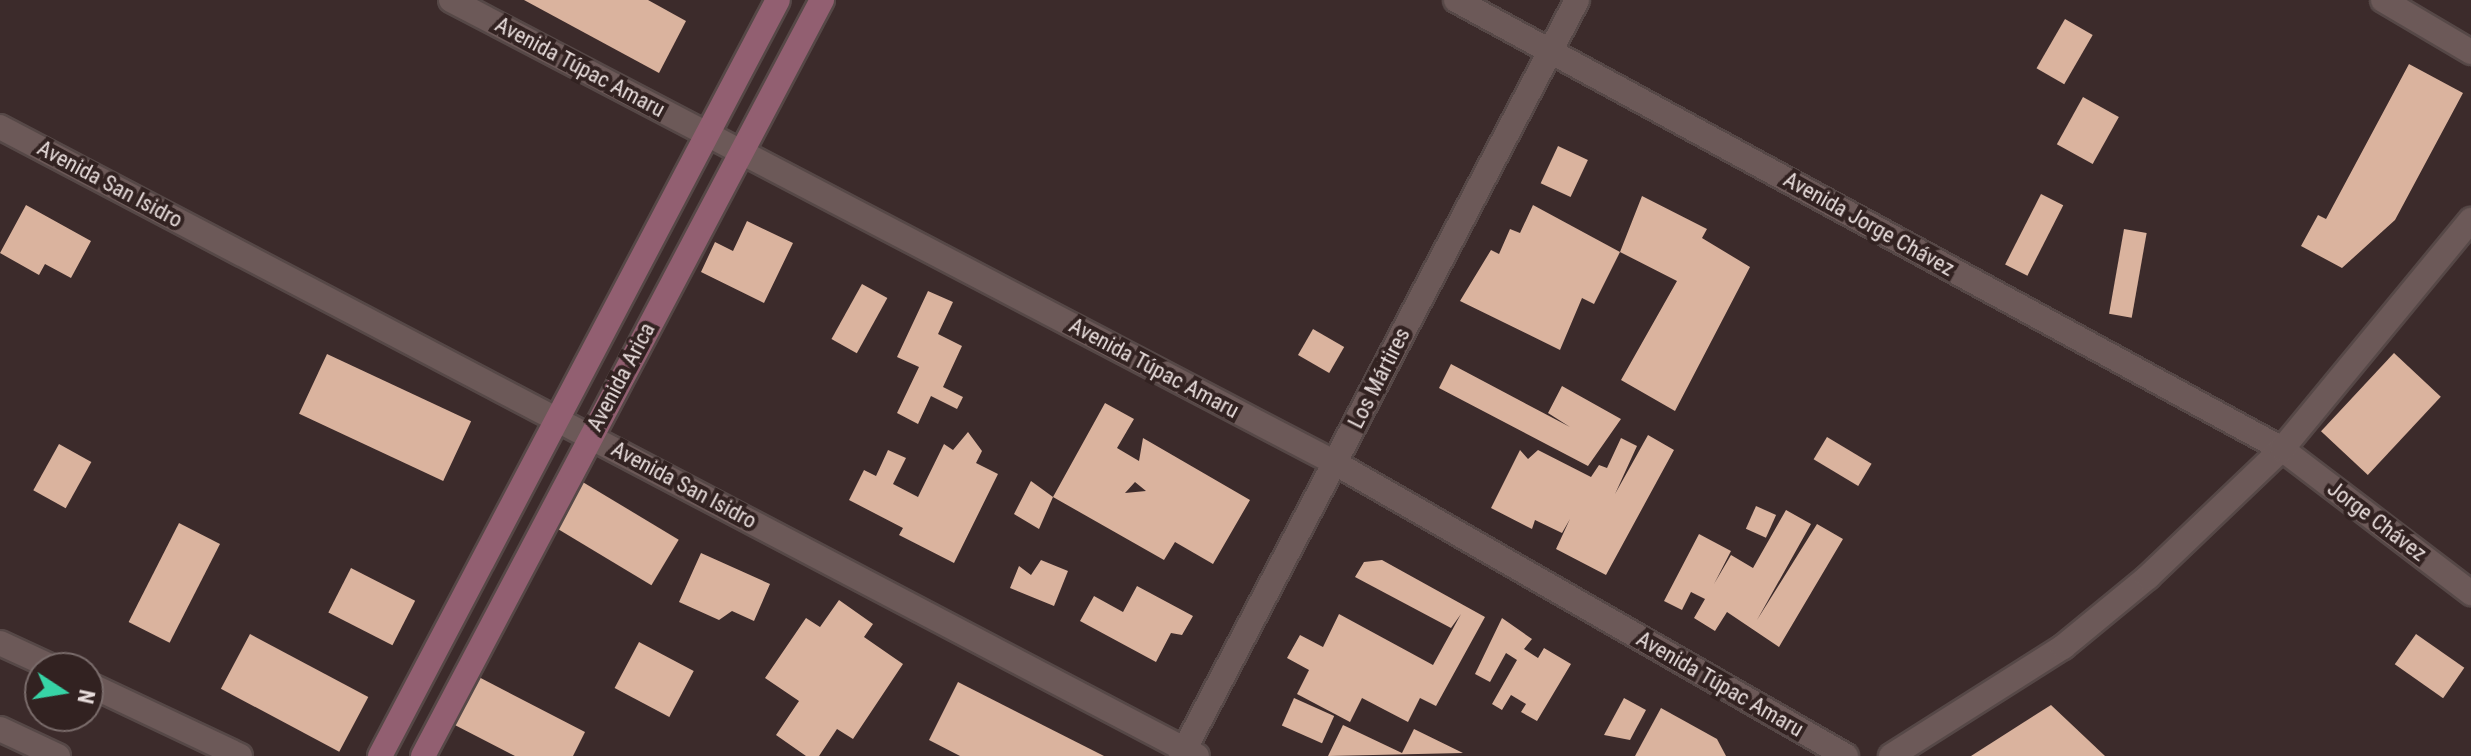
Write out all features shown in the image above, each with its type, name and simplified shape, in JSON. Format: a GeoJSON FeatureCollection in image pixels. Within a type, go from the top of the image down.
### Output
{"type":"FeatureCollection","features":[{"type":"Feature","properties":{"kind":"street","name":"Avenida Túpac Amaru"},"geometry":{"type":"LineString","coordinates":[[451,0],[1335,463],[1846,756]]}},
{"type":"Feature","properties":{"kind":"street","name":"Avenida Arica"},"geometry":{"type":"LineString","coordinates":[[380,756],[778,0]]}},
{"type":"Feature","properties":{"kind":"street","name":"Avenida Arica"},"geometry":{"type":"LineString","coordinates":[[423,756],[822,0]]}},
{"type":"Feature","properties":{"kind":"street","name":"Avenida Jorge Chávez"},"geometry":{"type":"LineString","coordinates":[[1456,0],[2282,449]]}},
{"type":"Feature","properties":{"kind":"street","name":"Los Mártires"},"geometry":{"type":"LineString","coordinates":[[1188,754],[1335,463],[1577,0]]}},
{"type":"Feature","properties":{"kind":"street"},"geometry":{"type":"LineString","coordinates":[[2383,0],[2471,52]]}},
{"type":"Feature","properties":{"kind":"street","name":"Avenida San Isidro"},"geometry":{"type":"LineString","coordinates":[[0,127],[557,418],[1188,754]]}},
{"type":"Feature","properties":{"kind":"street"},"geometry":{"type":"LineString","coordinates":[[1891,756],[2105,617],[2282,449],[2471,220]]}},
{"type":"Feature","properties":{"kind":"street","name":"Jorge Chávez"},"geometry":{"type":"LineString","coordinates":[[2282,449],[2471,593]]}},
{"type":"Feature","properties":{"kind":"street"},"geometry":{"type":"LineString","coordinates":[[0,643],[24,654]]}},
{"type":"Feature","properties":{"kind":"street"},"geometry":{"type":"LineString","coordinates":[[104,692],[240,756]]}},
{"type":"Feature","properties":{"kind":"street"},"geometry":{"type":"LineString","coordinates":[[0,729],[58,756]]}},
{"type":"Feature","properties":{"kind":"building"},"geometry":{"type":"Polygon","coordinates":[[[524,0],[648,0],[686,21],[659,73],[524,0]]]}},
{"type":"Feature","properties":{"kind":"building"},"geometry":{"type":"Polygon","coordinates":[[[2065,19],[2093,35],[2064,84],[2036,68],[2065,19]]]}},
{"type":"Feature","properties":{"kind":"building"},"geometry":{"type":"Polygon","coordinates":[[[2409,64],[2463,93],[2395,220],[2342,268],[2301,246],[2318,215],[2326,219],[2409,64]]]}},
{"type":"Feature","properties":{"kind":"building"},"geometry":{"type":"Polygon","coordinates":[[[2083,97],[2119,117],[2093,164],[2057,144],[2083,97]]]}},
{"type":"Feature","properties":{"kind":"building"},"geometry":{"type":"Polygon","coordinates":[[[1558,146],[1588,160],[1571,197],[1541,183],[1558,146]]]}},
{"type":"Feature","properties":{"kind":"building"},"geometry":{"type":"Polygon","coordinates":[[[2041,194],[2063,205],[2027,276],[2005,264],[2041,194]]]}},
{"type":"Feature","properties":{"kind":"building"},"geometry":{"type":"Polygon","coordinates":[[[1642,196],[1707,229],[1702,238],[1750,267],[1675,411],[1621,380],[1677,281],[1620,252],[1642,196]]]}},
{"type":"Feature","properties":{"kind":"building"},"geometry":{"type":"Polygon","coordinates":[[[26,205],[91,241],[71,278],[45,264],[39,275],[0,253],[26,205]]]}},
{"type":"Feature","properties":{"kind":"building"},"geometry":{"type":"Polygon","coordinates":[[[1533,205],[1620,252],[1594,304],[1582,298],[1560,350],[1460,301],[1491,250],[1499,254],[1510,229],[1520,233],[1533,205]]]}},
{"type":"Feature","properties":{"kind":"building"},"geometry":{"type":"Polygon","coordinates":[[[747,221],[793,243],[764,303],[701,272],[715,242],[733,251],[747,221]]]}},
{"type":"Feature","properties":{"kind":"building"},"geometry":{"type":"Polygon","coordinates":[[[2124,229],[2147,233],[2132,318],[2109,314],[2124,229]]]}},
{"type":"Feature","properties":{"kind":"building"},"geometry":{"type":"Polygon","coordinates":[[[862,284],[887,298],[857,353],[831,339],[862,284]]]}},
{"type":"Feature","properties":{"kind":"building"},"geometry":{"type":"Polygon","coordinates":[[[928,291],[953,302],[938,334],[962,346],[943,387],[963,397],[957,409],[931,396],[918,424],[897,413],[919,367],[897,357],[928,291]]]}},
{"type":"Feature","properties":{"kind":"building"},"geometry":{"type":"Polygon","coordinates":[[[1313,329],[1344,347],[1329,373],[1298,355],[1313,329]]]}},
{"type":"Feature","properties":{"kind":"building"},"geometry":{"type":"Polygon","coordinates":[[[2394,353],[2441,397],[2368,475],[2321,431],[2394,353]]]}},
{"type":"Feature","properties":{"kind":"building"},"geometry":{"type":"Polygon","coordinates":[[[327,354],[471,421],[443,481],[299,414],[327,354]]]}},
{"type":"Feature","properties":{"kind":"building"},"geometry":{"type":"Polygon","coordinates":[[[1451,364],[1570,427],[1548,413],[1562,386],[1621,419],[1588,466],[1439,388],[1451,364]]]}},
{"type":"Feature","properties":{"kind":"building"},"geometry":{"type":"Polygon","coordinates":[[[1105,403],[1134,419],[1117,448],[1139,461],[1143,438],[1250,500],[1213,564],[1175,542],[1164,560],[1053,497],[1105,403]],[[1135,482],[1125,493],[1146,491],[1135,482]]]}},
{"type":"Feature","properties":{"kind":"building"},"geometry":{"type":"Polygon","coordinates":[[[968,432],[982,451],[976,463],[998,474],[954,563],[899,535],[903,528],[849,500],[864,470],[876,476],[888,450],[906,458],[893,484],[918,497],[944,444],[953,450],[968,432]]]}},
{"type":"Feature","properties":{"kind":"building"},"geometry":{"type":"Polygon","coordinates":[[[1648,435],[1674,450],[1606,575],[1556,549],[1570,519],[1562,533],[1535,520],[1532,529],[1491,508],[1520,450],[1528,459],[1538,450],[1591,477],[1599,465],[1607,468],[1621,438],[1637,446],[1615,494],[1648,435]]]}},
{"type":"Feature","properties":{"kind":"building"},"geometry":{"type":"Polygon","coordinates":[[[1827,437],[1872,464],[1858,486],[1814,459],[1827,437]]]}},
{"type":"Feature","properties":{"kind":"building"},"geometry":{"type":"Polygon","coordinates":[[[59,444],[91,462],[66,508],[33,490],[59,444]]]}},
{"type":"Feature","properties":{"kind":"building"},"geometry":{"type":"Polygon","coordinates":[[[581,481],[679,540],[651,585],[554,526],[581,481]]]}},
{"type":"Feature","properties":{"kind":"building"},"geometry":{"type":"Polygon","coordinates":[[[1031,481],[1053,497],[1039,529],[1014,514],[1031,481]]]}},
{"type":"Feature","properties":{"kind":"building"},"geometry":{"type":"Polygon","coordinates":[[[1756,506],[1776,515],[1766,538],[1746,529],[1756,506]]]}},
{"type":"Feature","properties":{"kind":"building"},"geometry":{"type":"Polygon","coordinates":[[[1786,510],[1811,524],[1757,620],[1817,524],[1843,539],[1779,647],[1727,612],[1715,631],[1694,618],[1705,599],[1691,592],[1682,610],[1664,601],[1699,534],[1731,551],[1714,584],[1731,555],[1753,568],[1786,510]]]}},
{"type":"Feature","properties":{"kind":"building"},"geometry":{"type":"Polygon","coordinates":[[[179,523],[220,544],[170,643],[129,622],[179,523]]]}},
{"type":"Feature","properties":{"kind":"building"},"geometry":{"type":"Polygon","coordinates":[[[701,553],[770,584],[754,621],[732,611],[719,620],[679,602],[701,553]]]}},
{"type":"Feature","properties":{"kind":"building"},"geometry":{"type":"Polygon","coordinates":[[[1041,560],[1068,571],[1054,606],[1010,588],[1019,566],[1031,575],[1041,560]]]}},
{"type":"Feature","properties":{"kind":"building"},"geometry":{"type":"Polygon","coordinates":[[[1382,560],[1485,617],[1436,706],[1420,698],[1408,722],[1362,698],[1350,722],[1297,694],[1309,670],[1287,658],[1300,635],[1323,647],[1339,614],[1433,665],[1461,614],[1451,628],[1355,577],[1364,562],[1382,560]]]}},
{"type":"Feature","properties":{"kind":"building"},"geometry":{"type":"Polygon","coordinates":[[[351,568],[415,601],[392,645],[328,613],[351,568]]]}},
{"type":"Feature","properties":{"kind":"building"},"geometry":{"type":"Polygon","coordinates":[[[1137,586],[1193,616],[1182,635],[1171,633],[1156,662],[1080,621],[1094,596],[1123,612],[1137,586]]]}},
{"type":"Feature","properties":{"kind":"building"},"geometry":{"type":"Polygon","coordinates":[[[839,600],[873,624],[864,637],[903,664],[853,739],[837,729],[819,756],[806,756],[776,735],[799,701],[765,678],[806,618],[820,627],[839,600]]]}},
{"type":"Feature","properties":{"kind":"building"},"geometry":{"type":"Polygon","coordinates":[[[1502,618],[1532,639],[1524,649],[1538,658],[1544,648],[1571,664],[1537,721],[1521,712],[1526,704],[1511,695],[1502,710],[1492,704],[1517,660],[1506,653],[1490,682],[1475,674],[1502,618]]]}},
{"type":"Feature","properties":{"kind":"building"},"geometry":{"type":"Polygon","coordinates":[[[250,634],[368,697],[339,752],[221,689],[250,634]]]}},
{"type":"Feature","properties":{"kind":"building"},"geometry":{"type":"Polygon","coordinates":[[[2416,634],[2464,668],[2443,698],[2395,664],[2416,634]]]}},
{"type":"Feature","properties":{"kind":"building"},"geometry":{"type":"Polygon","coordinates":[[[639,642],[694,671],[669,717],[615,688],[639,642]]]}},
{"type":"Feature","properties":{"kind":"building"},"geometry":{"type":"Polygon","coordinates":[[[473,674],[585,732],[573,756],[515,756],[449,722],[473,674]]]}},
{"type":"Feature","properties":{"kind":"building"},"geometry":{"type":"Polygon","coordinates":[[[958,682],[1104,756],[960,756],[929,740],[958,682]]]}},
{"type":"Feature","properties":{"kind":"building"},"geometry":{"type":"Polygon","coordinates":[[[1294,698],[1334,716],[1322,743],[1282,725],[1294,698]]]}},
{"type":"Feature","properties":{"kind":"building"},"geometry":{"type":"Polygon","coordinates":[[[1624,698],[1646,710],[1630,740],[1604,735],[1624,698]]]}},
{"type":"Feature","properties":{"kind":"building"},"geometry":{"type":"Polygon","coordinates":[[[2051,705],[2105,756],[1971,756],[2051,705]]]}},
{"type":"Feature","properties":{"kind":"building"},"geometry":{"type":"Polygon","coordinates":[[[1661,708],[1717,739],[1726,756],[1635,756],[1661,708]]]}},
{"type":"Feature","properties":{"kind":"building"},"geometry":{"type":"Polygon","coordinates":[[[1343,725],[1402,753],[1414,729],[1463,753],[1328,756],[1343,725]]]}}]}
